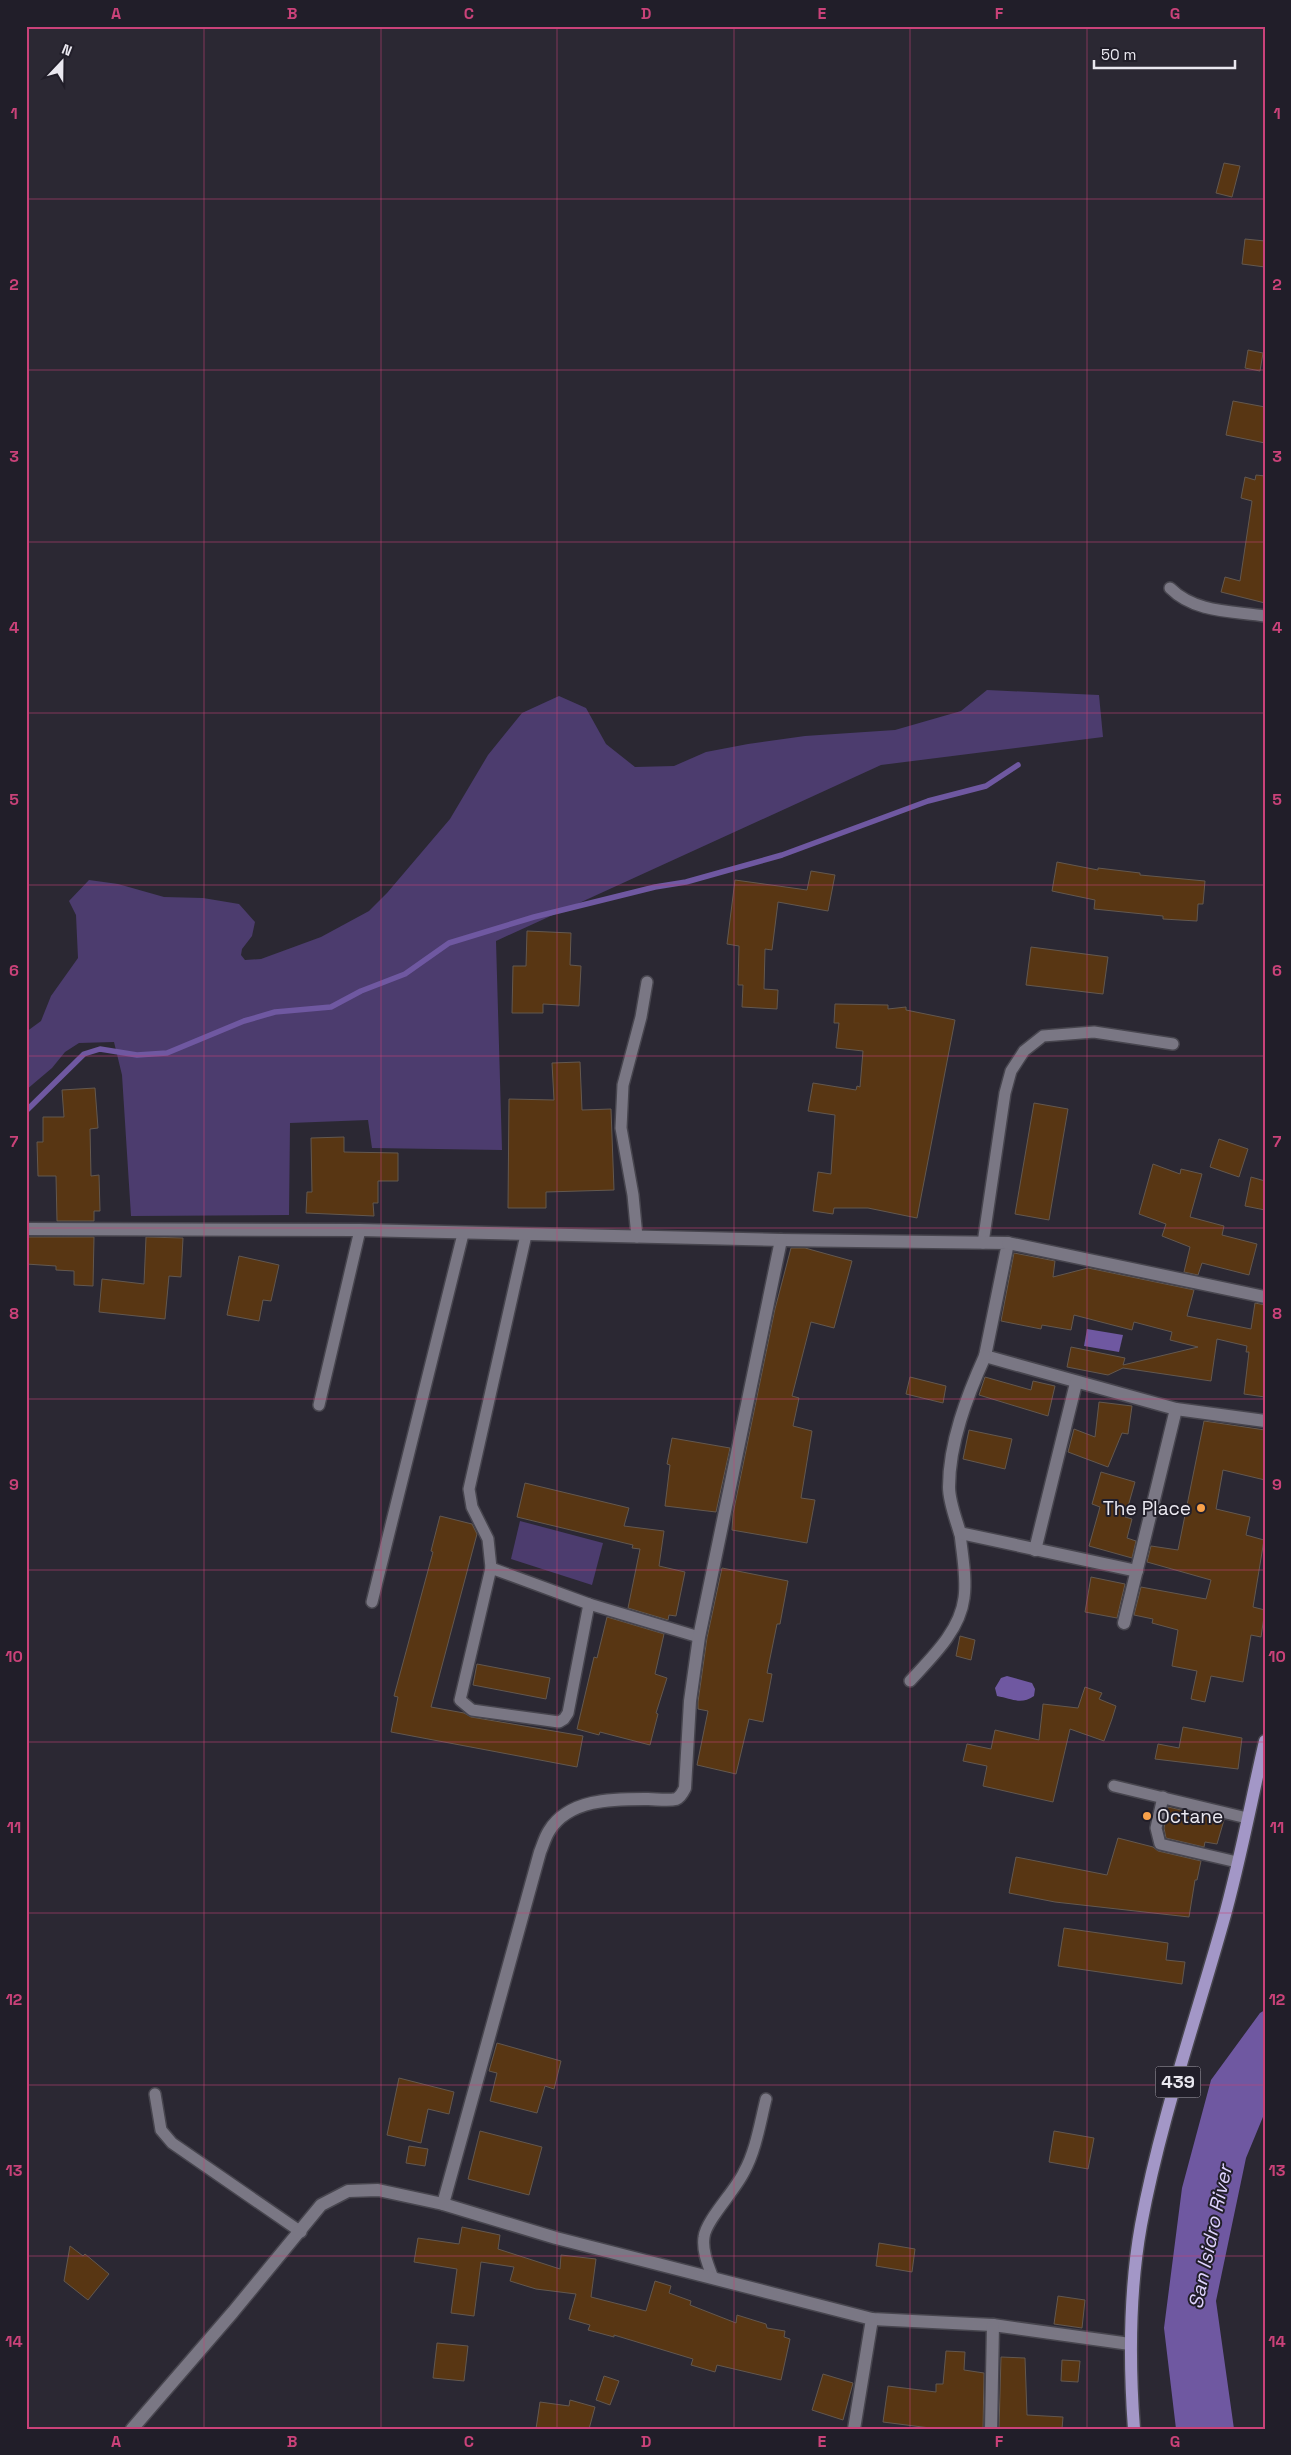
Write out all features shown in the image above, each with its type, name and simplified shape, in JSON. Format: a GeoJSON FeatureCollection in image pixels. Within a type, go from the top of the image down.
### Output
{"type":"FeatureCollection","features":[{"type":"Feature","properties":{"kind":"main road","name":"439"},"geometry":{"type":"LineString","coordinates":[[1134,2429],[1130,2344],[1141,2225],[1160,2146],[1224,1919],[1265,1741]]}},
{"type":"Feature","properties":{"kind":"street"},"geometry":{"type":"LineString","coordinates":[[26,1229],[360,1230],[463,1234],[1008,1243],[1265,1296]]}},
{"type":"Feature","properties":{"kind":"street"},"geometry":{"type":"LineString","coordinates":[[443,2204],[537,1860],[549,1830],[564,1815],[579,1806],[596,1802],[634,1799],[675,1799],[681,1795],[685,1788],[690,1701],[699,1637],[781,1240]]}},
{"type":"Feature","properties":{"kind":"street"},"geometry":{"type":"LineString","coordinates":[[1008,1243],[985,1356],[972,1386],[954,1447],[949,1488],[960,1533],[1137,1571]]}},
{"type":"Feature","properties":{"kind":"street"},"geometry":{"type":"LineString","coordinates":[[985,1356],[1076,1383],[1176,1409],[1265,1421]]}},
{"type":"Feature","properties":{"kind":"street"},"geometry":{"type":"LineString","coordinates":[[1035,1550],[1076,1383]]}},
{"type":"Feature","properties":{"kind":"street"},"geometry":{"type":"LineString","coordinates":[[1124,1623],[1176,1409]]}},
{"type":"Feature","properties":{"kind":"street"},"geometry":{"type":"LineString","coordinates":[[132,2429],[301,2232],[321,2205],[348,2191],[378,2190],[443,2204],[556,2238],[872,2319],[992,2325],[1130,2344]]}},
{"type":"Feature","properties":{"kind":"street"},"geometry":{"type":"LineString","coordinates":[[854,2429],[872,2319]]}},
{"type":"Feature","properties":{"kind":"street"},"geometry":{"type":"LineString","coordinates":[[991,2429],[992,2325]]}},
{"type":"Feature","properties":{"kind":"lane"},"geometry":{"type":"LineString","coordinates":[[1170,588],[1186,602],[1200,607],[1265,616]]}},
{"type":"Feature","properties":{"kind":"lane"},"geometry":{"type":"LineString","coordinates":[[637,1237],[633,1195],[621,1128],[623,1085],[641,1017],[647,982]]}},
{"type":"Feature","properties":{"kind":"lane"},"geometry":{"type":"LineString","coordinates":[[982,1242],[1005,1093],[1011,1071],[1024,1051],[1043,1036],[1094,1032],[1173,1044]]}},
{"type":"Feature","properties":{"kind":"lane"},"geometry":{"type":"LineString","coordinates":[[319,1405],[360,1230]]}},
{"type":"Feature","properties":{"kind":"lane"},"geometry":{"type":"LineString","coordinates":[[372,1602],[463,1234]]}},
{"type":"Feature","properties":{"kind":"lane"},"geometry":{"type":"LineString","coordinates":[[526,1235],[470,1488],[472,1507],[488,1539],[491,1568],[460,1700],[472,1710],[559,1722],[564,1719],[568,1713],[589,1604]]}},
{"type":"Feature","properties":{"kind":"lane"},"geometry":{"type":"LineString","coordinates":[[910,1681],[943,1644],[957,1618],[964,1599],[960,1533]]}},
{"type":"Feature","properties":{"kind":"lane"},"geometry":{"type":"LineString","coordinates":[[491,1568],[589,1604],[699,1637]]}},
{"type":"Feature","properties":{"kind":"lane"},"geometry":{"type":"LineString","coordinates":[[1114,1786],[1247,1818]]}},
{"type":"Feature","properties":{"kind":"lane"},"geometry":{"type":"LineString","coordinates":[[1163,1797],[1156,1828],[1160,1844],[1237,1862]]}},
{"type":"Feature","properties":{"kind":"lane"},"geometry":{"type":"LineString","coordinates":[[155,2094],[160,2130],[172,2143],[301,2232]]}},
{"type":"Feature","properties":{"kind":"lane"},"geometry":{"type":"LineString","coordinates":[[712,2278],[704,2251],[704,2237],[708,2223],[731,2195],[745,2172],[766,2099]]}},
{"type":"Feature","properties":{"kind":"shaded area"},"geometry":{"type":"Polygon","coordinates":[[[987,690],[1099,695],[1103,737],[881,765],[496,941],[502,1150],[372,1148],[368,1120],[290,1123],[289,1215],[131,1216],[122,1075],[114,1042],[79,1043],[65,1052],[52,1068],[26,1090],[26,1032],[41,1021],[51,996],[78,958],[76,915],[69,901],[89,880],[118,884],[164,897],[203,898],[239,904],[255,922],[252,936],[242,949],[241,955],[245,960],[261,959],[321,937],[369,911],[387,893],[450,819],[488,755],[522,713],[559,696],[586,708],[606,744],[635,767],[674,766],[706,752],[748,744],[805,736],[895,730],[961,711],[987,690]]]}},
{"type":"Feature","properties":{"kind":"shaded area"},"geometry":{"type":"Polygon","coordinates":[[[520,1521],[603,1543],[592,1585],[511,1559],[520,1521]]]}},
{"type":"Feature","properties":{"kind":"water"},"geometry":{"type":"Polygon","coordinates":[[[1087,1329],[1123,1335],[1119,1352],[1084,1346],[1087,1329]]]}},
{"type":"Feature","properties":{"kind":"water"},"geometry":{"type":"Polygon","coordinates":[[[1007,1676],[1032,1683],[1035,1689],[1034,1696],[1021,1701],[997,1696],[995,1688],[1001,1678],[1007,1676]]]}},
{"type":"Feature","properties":{"kind":"water","name":"San Isidro River"},"geometry":{"type":"Polygon","coordinates":[[[1265,2010],[1265,2112],[1246,2158],[1216,2301],[1234,2429],[1176,2429],[1164,2328],[1182,2188],[1211,2080],[1260,2013],[1265,2010]]]}},
{"type":"Feature","properties":{"kind":"building"},"geometry":{"type":"Polygon","coordinates":[[[1224,163],[1240,166],[1232,197],[1216,193],[1224,163]]]}},
{"type":"Feature","properties":{"kind":"building"},"geometry":{"type":"Polygon","coordinates":[[[1245,239],[1265,241],[1265,267],[1242,264],[1245,239]]]}},
{"type":"Feature","properties":{"kind":"building"},"geometry":{"type":"Polygon","coordinates":[[[1248,350],[1263,353],[1260,371],[1245,368],[1248,350]]]}},
{"type":"Feature","properties":{"kind":"building"},"geometry":{"type":"Polygon","coordinates":[[[1233,401],[1265,407],[1265,443],[1226,435],[1233,401]]]}},
{"type":"Feature","properties":{"kind":"building"},"geometry":{"type":"Polygon","coordinates":[[[1256,475],[1265,476],[1265,603],[1221,592],[1225,577],[1240,581],[1252,501],[1241,498],[1245,477],[1255,480],[1256,475]]]}},
{"type":"Feature","properties":{"kind":"building"},"geometry":{"type":"Polygon","coordinates":[[[1057,862],[1098,870],[1098,868],[1140,873],[1140,875],[1205,881],[1203,904],[1198,904],[1197,921],[1163,919],[1163,916],[1094,909],[1095,900],[1052,891],[1057,862]]]}},
{"type":"Feature","properties":{"kind":"building"},"geometry":{"type":"Polygon","coordinates":[[[811,871],[835,875],[828,911],[778,902],[772,950],[765,949],[764,989],[778,990],[777,1009],[742,1007],[743,985],[738,985],[739,946],[727,944],[735,880],[807,890],[811,871]]]}},
{"type":"Feature","properties":{"kind":"building"},"geometry":{"type":"Polygon","coordinates":[[[527,931],[571,933],[570,965],[581,966],[579,1006],[543,1004],[543,1013],[512,1013],[513,966],[526,966],[527,931]]]}},
{"type":"Feature","properties":{"kind":"building"},"geometry":{"type":"Polygon","coordinates":[[[1031,947],[1108,957],[1103,994],[1026,985],[1031,947]]]}},
{"type":"Feature","properties":{"kind":"building"},"geometry":{"type":"Polygon","coordinates":[[[835,1004],[888,1005],[888,1009],[906,1007],[906,1010],[955,1020],[917,1218],[868,1208],[834,1208],[833,1214],[813,1211],[818,1172],[831,1174],[835,1115],[808,1111],[813,1083],[856,1090],[857,1086],[860,1087],[863,1051],[836,1048],[839,1023],[834,1023],[835,1004]]]}},
{"type":"Feature","properties":{"kind":"building"},"geometry":{"type":"Polygon","coordinates":[[[580,1062],[582,1110],[611,1109],[614,1190],[546,1192],[546,1208],[508,1208],[509,1099],[554,1100],[552,1063],[580,1062]]]}},
{"type":"Feature","properties":{"kind":"building"},"geometry":{"type":"Polygon","coordinates":[[[95,1088],[98,1128],[90,1129],[91,1176],[99,1175],[100,1211],[94,1211],[94,1221],[57,1221],[56,1176],[38,1176],[37,1142],[43,1142],[43,1117],[64,1117],[62,1090],[95,1088]]]}},
{"type":"Feature","properties":{"kind":"building"},"geometry":{"type":"Polygon","coordinates":[[[1034,1103],[1068,1109],[1049,1220],[1015,1214],[1034,1103]]]}},
{"type":"Feature","properties":{"kind":"building"},"geometry":{"type":"Polygon","coordinates":[[[344,1137],[344,1152],[398,1153],[398,1181],[378,1181],[378,1203],[373,1203],[374,1216],[306,1213],[307,1192],[312,1192],[311,1138],[344,1137]]]}},
{"type":"Feature","properties":{"kind":"building"},"geometry":{"type":"Polygon","coordinates":[[[1219,1139],[1248,1149],[1239,1177],[1210,1167],[1219,1139]]]}},
{"type":"Feature","properties":{"kind":"building"},"geometry":{"type":"Polygon","coordinates":[[[1153,1164],[1180,1174],[1181,1169],[1202,1174],[1190,1217],[1224,1226],[1222,1235],[1257,1244],[1249,1275],[1202,1263],[1198,1275],[1184,1272],[1190,1247],[1162,1236],[1166,1224],[1139,1214],[1153,1164]]]}},
{"type":"Feature","properties":{"kind":"building"},"geometry":{"type":"Polygon","coordinates":[[[1251,1177],[1265,1181],[1265,1210],[1245,1206],[1251,1177]]]}},
{"type":"Feature","properties":{"kind":"building"},"geometry":{"type":"Polygon","coordinates":[[[26,1237],[94,1237],[93,1286],[74,1285],[74,1271],[56,1270],[56,1266],[26,1264],[26,1237]]]}},
{"type":"Feature","properties":{"kind":"building"},"geometry":{"type":"Polygon","coordinates":[[[146,1237],[183,1238],[181,1277],[169,1276],[165,1319],[99,1312],[102,1279],[144,1284],[146,1237]]]}},
{"type":"Feature","properties":{"kind":"building"},"geometry":{"type":"Polygon","coordinates":[[[791,1248],[805,1248],[852,1261],[834,1328],[811,1322],[792,1396],[799,1398],[793,1426],[812,1431],[801,1498],[815,1500],[807,1543],[732,1530],[733,1514],[775,1309],[791,1248]]]}},
{"type":"Feature","properties":{"kind":"building"},"geometry":{"type":"Polygon","coordinates":[[[1014,1253],[1055,1261],[1053,1277],[1088,1268],[1194,1290],[1187,1316],[1251,1329],[1255,1303],[1265,1305],[1265,1397],[1244,1394],[1249,1352],[1246,1352],[1247,1346],[1217,1339],[1211,1381],[1123,1368],[1108,1375],[1067,1367],[1071,1347],[1125,1358],[1123,1365],[1198,1347],[1170,1340],[1172,1332],[1134,1322],[1132,1330],[1074,1315],[1071,1330],[1042,1325],[1041,1329],[1001,1321],[1014,1253]]]}},
{"type":"Feature","properties":{"kind":"building"},"geometry":{"type":"Polygon","coordinates":[[[239,1256],[279,1265],[271,1301],[263,1300],[259,1321],[227,1315],[239,1256]]]}},
{"type":"Feature","properties":{"kind":"building"},"geometry":{"type":"Polygon","coordinates":[[[910,1377],[946,1386],[943,1403],[906,1394],[910,1377]]]}},
{"type":"Feature","properties":{"kind":"building"},"geometry":{"type":"Polygon","coordinates":[[[985,1377],[1031,1390],[1033,1381],[1055,1386],[1048,1416],[979,1395],[985,1377]]]}},
{"type":"Feature","properties":{"kind":"building"},"geometry":{"type":"Polygon","coordinates":[[[1099,1402],[1132,1406],[1128,1434],[1122,1433],[1108,1467],[1068,1452],[1074,1429],[1095,1437],[1099,1402]]]}},
{"type":"Feature","properties":{"kind":"building"},"geometry":{"type":"Polygon","coordinates":[[[1204,1421],[1265,1430],[1265,1480],[1223,1470],[1216,1509],[1250,1517],[1246,1535],[1264,1540],[1253,1607],[1265,1610],[1261,1637],[1251,1635],[1243,1682],[1211,1676],[1205,1702],[1191,1699],[1197,1671],[1172,1666],[1178,1630],[1152,1623],[1153,1619],[1134,1615],[1141,1587],[1206,1599],[1211,1580],[1147,1562],[1151,1546],[1178,1550],[1204,1421]]]}},
{"type":"Feature","properties":{"kind":"building"},"geometry":{"type":"Polygon","coordinates":[[[969,1430],[1012,1439],[1005,1469],[963,1459],[969,1430]]]}},
{"type":"Feature","properties":{"kind":"building"},"geometry":{"type":"Polygon","coordinates":[[[672,1438],[730,1448],[716,1512],[665,1506],[670,1465],[667,1464],[672,1438]]]}},
{"type":"Feature","properties":{"kind":"building"},"geometry":{"type":"Polygon","coordinates":[[[1101,1472],[1135,1482],[1125,1517],[1132,1519],[1127,1538],[1136,1541],[1132,1558],[1089,1546],[1100,1507],[1092,1504],[1101,1472]]]}},
{"type":"Feature","properties":{"kind":"building"},"geometry":{"type":"Polygon","coordinates":[[[525,1483],[629,1508],[624,1526],[664,1531],[659,1566],[685,1572],[676,1616],[669,1615],[668,1620],[628,1608],[640,1549],[632,1548],[633,1545],[517,1517],[525,1483]]]}},
{"type":"Feature","properties":{"kind":"building"},"geometry":{"type":"Polygon","coordinates":[[[440,1516],[472,1524],[477,1534],[431,1707],[464,1713],[471,1717],[583,1736],[577,1767],[391,1732],[398,1697],[394,1696],[433,1552],[431,1551],[440,1516]]]}},
{"type":"Feature","properties":{"kind":"building"},"geometry":{"type":"Polygon","coordinates":[[[722,1568],[788,1581],[780,1624],[777,1624],[767,1673],[772,1674],[763,1722],[749,1719],[736,1774],[697,1765],[708,1711],[698,1709],[698,1702],[707,1638],[722,1568]]]}},
{"type":"Feature","properties":{"kind":"building"},"geometry":{"type":"Polygon","coordinates":[[[1091,1577],[1125,1584],[1117,1618],[1085,1612],[1091,1577]]]}},
{"type":"Feature","properties":{"kind":"building"},"geometry":{"type":"Polygon","coordinates":[[[607,1617],[664,1634],[655,1674],[667,1678],[656,1713],[658,1714],[650,1745],[600,1732],[599,1735],[577,1729],[594,1657],[597,1658],[607,1617]]]}},
{"type":"Feature","properties":{"kind":"building"},"geometry":{"type":"Polygon","coordinates":[[[960,1636],[975,1640],[971,1660],[956,1656],[960,1636]]]}},
{"type":"Feature","properties":{"kind":"building"},"geometry":{"type":"Polygon","coordinates":[[[477,1664],[550,1678],[546,1699],[473,1685],[477,1664]]]}},
{"type":"Feature","properties":{"kind":"building"},"geometry":{"type":"Polygon","coordinates":[[[1085,1687],[1102,1693],[1099,1699],[1116,1706],[1104,1741],[1070,1729],[1053,1802],[983,1786],[987,1766],[963,1761],[967,1744],[991,1749],[995,1730],[1039,1740],[1043,1704],[1078,1708],[1085,1687]]]}},
{"type":"Feature","properties":{"kind":"building"},"geometry":{"type":"Polygon","coordinates":[[[1183,1727],[1242,1738],[1238,1769],[1155,1759],[1158,1744],[1179,1748],[1183,1727]]]}},
{"type":"Feature","properties":{"kind":"building"},"geometry":{"type":"Polygon","coordinates":[[[1168,1807],[1224,1820],[1217,1844],[1205,1842],[1204,1847],[1166,1838],[1164,1828],[1168,1807]]]}},
{"type":"Feature","properties":{"kind":"building"},"geometry":{"type":"Polygon","coordinates":[[[1118,1838],[1153,1847],[1158,1851],[1201,1861],[1197,1880],[1195,1880],[1189,1917],[1055,1902],[1009,1893],[1016,1857],[1107,1875],[1118,1838]]]}},
{"type":"Feature","properties":{"kind":"building"},"geometry":{"type":"Polygon","coordinates":[[[1064,1928],[1168,1943],[1166,1960],[1185,1962],[1182,1984],[1058,1966],[1064,1928]]]}},
{"type":"Feature","properties":{"kind":"building"},"geometry":{"type":"Polygon","coordinates":[[[497,2043],[561,2061],[554,2089],[545,2086],[537,2113],[490,2101],[497,2073],[489,2071],[497,2043]]]}},
{"type":"Feature","properties":{"kind":"building"},"geometry":{"type":"Polygon","coordinates":[[[399,2078],[454,2092],[449,2114],[428,2109],[421,2143],[387,2135],[399,2078]]]}},
{"type":"Feature","properties":{"kind":"building"},"geometry":{"type":"Polygon","coordinates":[[[480,2131],[542,2147],[529,2195],[468,2179],[480,2131]]]}},
{"type":"Feature","properties":{"kind":"building"},"geometry":{"type":"Polygon","coordinates":[[[1054,2131],[1094,2138],[1088,2169],[1049,2162],[1054,2131]]]}},
{"type":"Feature","properties":{"kind":"building"},"geometry":{"type":"Polygon","coordinates":[[[409,2146],[428,2149],[425,2166],[406,2163],[409,2146]]]}},
{"type":"Feature","properties":{"kind":"building"},"geometry":{"type":"Polygon","coordinates":[[[462,2227],[500,2235],[498,2249],[560,2269],[561,2255],[596,2259],[591,2297],[646,2311],[655,2281],[671,2286],[669,2293],[691,2301],[690,2305],[736,2323],[737,2315],[766,2324],[767,2328],[785,2331],[784,2337],[790,2339],[781,2380],[717,2365],[715,2372],[691,2365],[693,2359],[614,2335],[614,2337],[588,2330],[590,2325],[569,2319],[576,2294],[536,2289],[510,2281],[514,2267],[481,2262],[474,2316],[451,2313],[457,2269],[414,2262],[418,2238],[459,2244],[462,2227]]]}},
{"type":"Feature","properties":{"kind":"building"},"geometry":{"type":"Polygon","coordinates":[[[879,2243],[915,2249],[912,2272],[876,2266],[879,2243]]]}},
{"type":"Feature","properties":{"kind":"building"},"geometry":{"type":"Polygon","coordinates":[[[70,2246],[83,2256],[85,2254],[109,2274],[88,2300],[64,2281],[70,2246]]]}},
{"type":"Feature","properties":{"kind":"building"},"geometry":{"type":"Polygon","coordinates":[[[1058,2296],[1085,2300],[1082,2328],[1054,2324],[1058,2296]]]}},
{"type":"Feature","properties":{"kind":"building"},"geometry":{"type":"Polygon","coordinates":[[[437,2343],[468,2346],[464,2381],[433,2378],[437,2343]]]}},
{"type":"Feature","properties":{"kind":"building"},"geometry":{"type":"Polygon","coordinates":[[[946,2351],[965,2352],[964,2370],[984,2373],[983,2429],[938,2429],[883,2422],[888,2386],[936,2392],[936,2384],[943,2384],[946,2351]]]}},
{"type":"Feature","properties":{"kind":"building"},"geometry":{"type":"Polygon","coordinates":[[[1001,2357],[1025,2358],[1027,2415],[1063,2417],[1062,2429],[999,2429],[1001,2357]]]}},
{"type":"Feature","properties":{"kind":"building"},"geometry":{"type":"Polygon","coordinates":[[[1062,2360],[1080,2361],[1078,2382],[1061,2381],[1062,2360]]]}},
{"type":"Feature","properties":{"kind":"building"},"geometry":{"type":"Polygon","coordinates":[[[823,2374],[853,2383],[843,2420],[812,2410],[823,2374]]]}},
{"type":"Feature","properties":{"kind":"building"},"geometry":{"type":"Polygon","coordinates":[[[604,2376],[619,2381],[610,2405],[596,2400],[604,2376]]]}},
{"type":"Feature","properties":{"kind":"building"},"geometry":{"type":"Polygon","coordinates":[[[570,2400],[595,2407],[589,2429],[536,2429],[540,2402],[569,2406],[570,2400]]]}},
{"type":"Feature","properties":{"kind":"waterway"},"geometry":{"type":"LineString","coordinates":[[26,1111],[84,1054],[100,1049],[137,1055],[167,1053],[244,1021],[275,1012],[331,1007],[361,991],[405,974],[449,943],[534,917],[655,887],[686,882],[782,855],[928,801],[986,786],[1018,765]]}},
{"type":"Feature","properties":{"kind":"place","name":"The Place"},"geometry":{"type":"Point","coordinates":[1201,1508]}},
{"type":"Feature","properties":{"kind":"place","name":"Octane"},"geometry":{"type":"Point","coordinates":[1147,1816]}}]}
